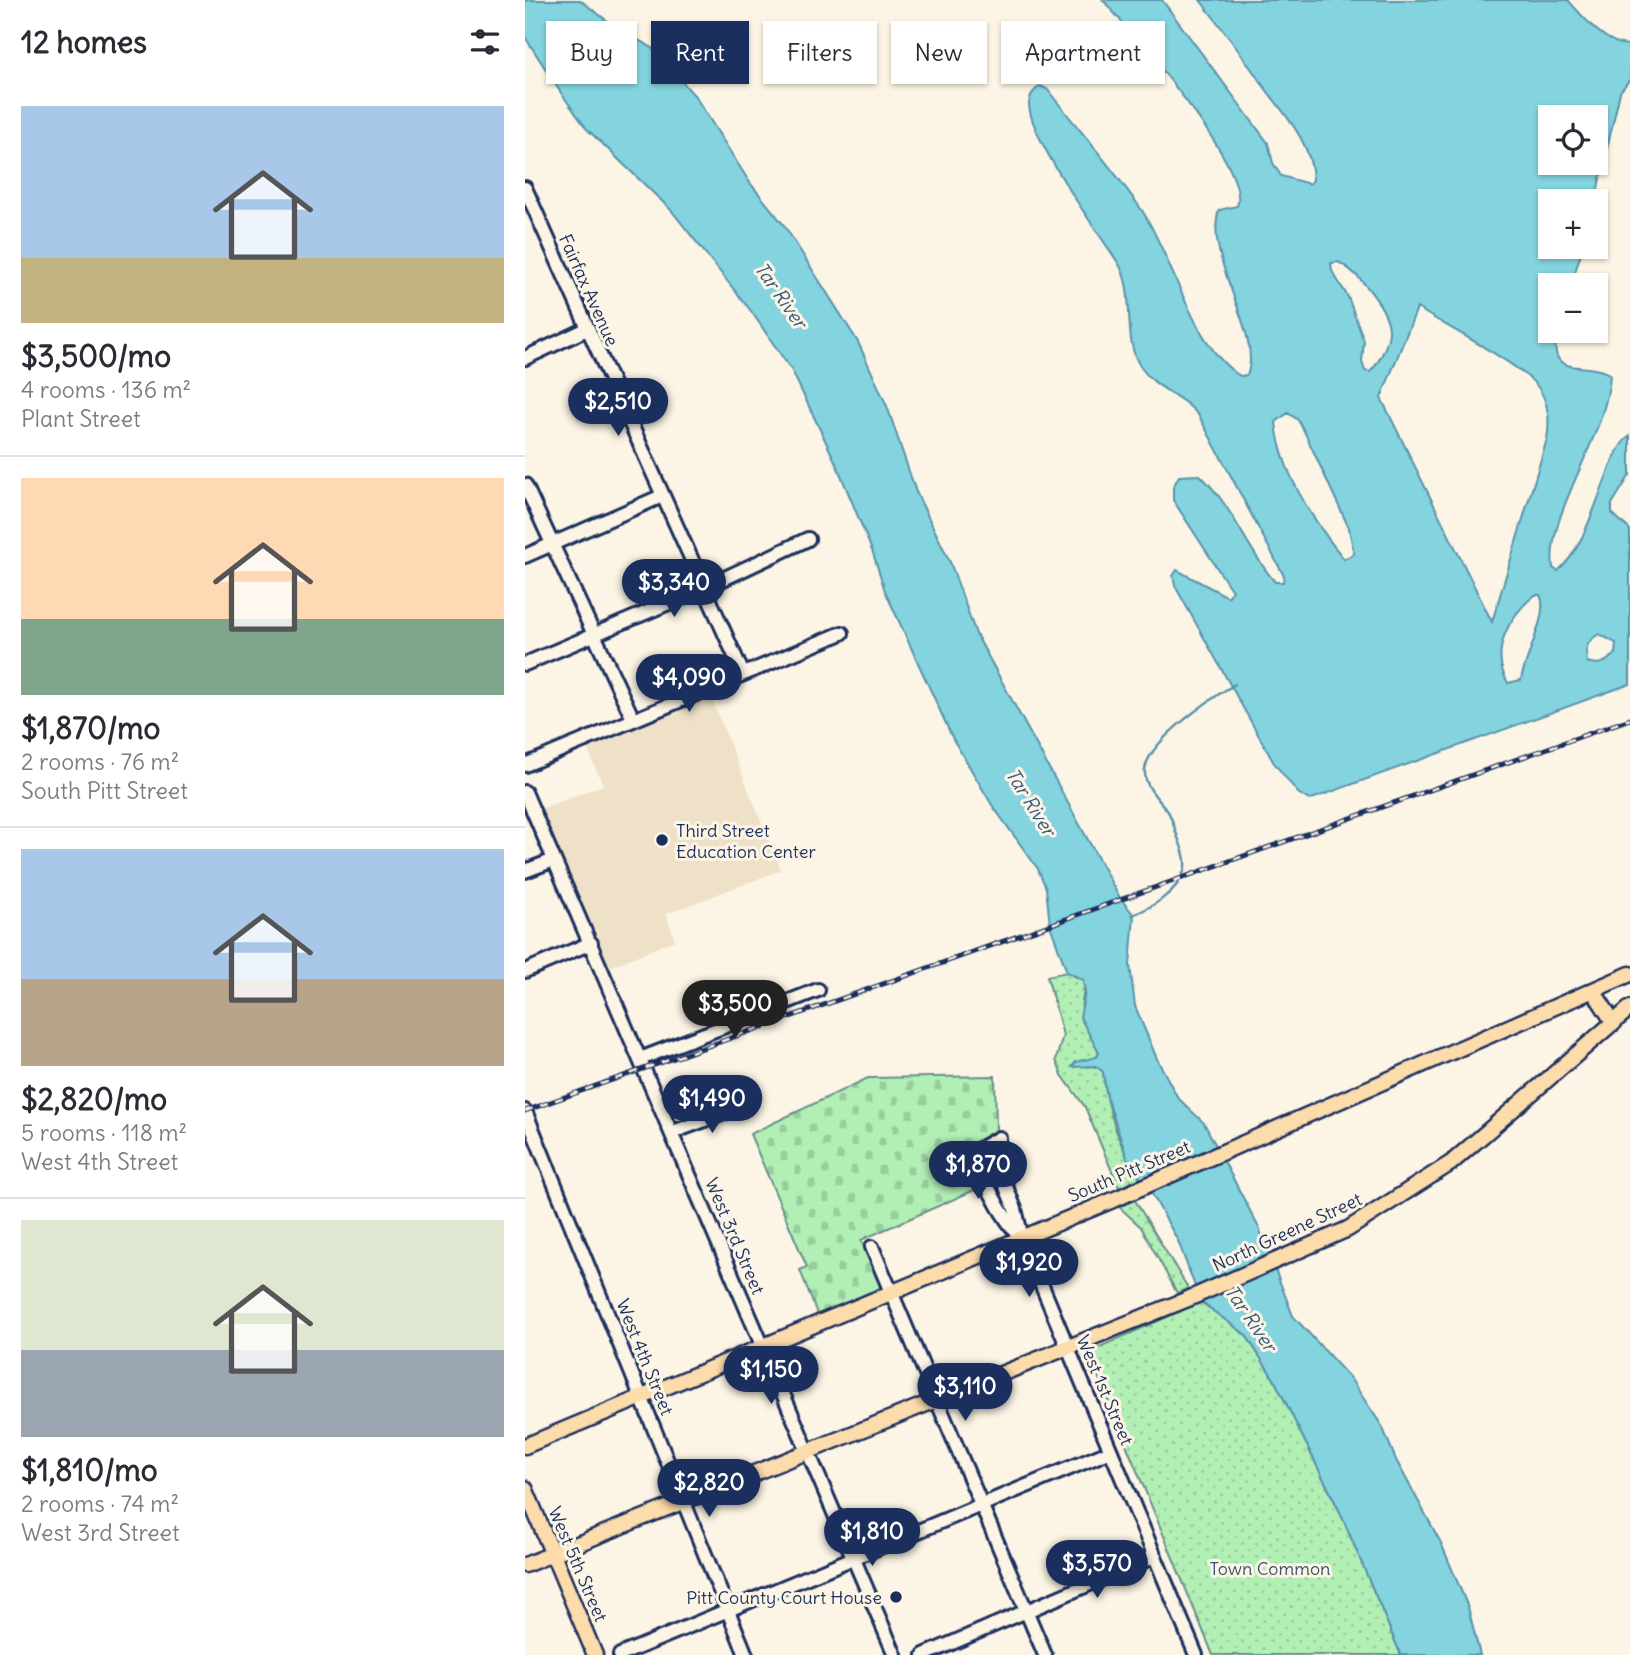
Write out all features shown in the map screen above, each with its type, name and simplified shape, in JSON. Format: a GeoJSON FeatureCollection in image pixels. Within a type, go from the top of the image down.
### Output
{"type":"FeatureCollection","features":[{"type":"Feature","properties":{"kind":"main road","name":"South Pitt Street"},"geometry":{"type":"LineString","coordinates":[[525,1446],[641,1395],[1124,1195],[1630,974]]}},
{"type":"Feature","properties":{"kind":"main road"},"geometry":{"type":"LineString","coordinates":[[1594,992],[1613,1023]]}},
{"type":"Feature","properties":{"kind":"main road","name":"North Greene Street"},"geometry":{"type":"LineString","coordinates":[[525,1565],[1188,1299],[1348,1229],[1417,1186],[1479,1141],[1630,1008]]}},
{"type":"Feature","properties":{"kind":"main road","name":"West 5th Street"},"geometry":{"type":"LineString","coordinates":[[525,1488],[595,1655]]}},
{"type":"Feature","properties":{"kind":"street","name":"Fairfax Avenue"},"geometry":{"type":"LineString","coordinates":[[525,188],[743,674]]}},
{"type":"Feature","properties":{"kind":"street"},"geometry":{"type":"LineString","coordinates":[[525,358],[587,329]]}},
{"type":"Feature","properties":{"kind":"street"},"geometry":{"type":"LineString","coordinates":[[525,485],[633,719]]}},
{"type":"Feature","properties":{"kind":"street"},"geometry":{"type":"LineString","coordinates":[[525,556],[662,496]]}},
{"type":"Feature","properties":{"kind":"street"},"geometry":{"type":"LineString","coordinates":[[525,664],[704,588],[808,539]]}},
{"type":"Feature","properties":{"kind":"street"},"geometry":{"type":"LineString","coordinates":[[525,765],[842,633]]}},
{"type":"Feature","properties":{"kind":"street","name":"West 3rd Street"},"geometry":{"type":"LineString","coordinates":[[525,792],[895,1655]]}},
{"type":"Feature","properties":{"kind":"street"},"geometry":{"type":"LineString","coordinates":[[525,871],[554,860]]}},
{"type":"Feature","properties":{"kind":"street"},"geometry":{"type":"LineString","coordinates":[[525,971],[591,943]]}},
{"type":"Feature","properties":{"kind":"street"},"geometry":{"type":"LineString","coordinates":[[640,1059],[818,990]]}},
{"type":"Feature","properties":{"kind":"street"},"geometry":{"type":"LineString","coordinates":[[673,1132],[740,1107]]}},
{"type":"Feature","properties":{"kind":"street","name":"West 4th Street"},"geometry":{"type":"LineString","coordinates":[[525,1111],[746,1655]]}},
{"type":"Feature","properties":{"kind":"street"},"geometry":{"type":"LineString","coordinates":[[999,1138],[995,1157],[1022,1238],[1011,1228],[979,1161],[981,1152],[999,1138]]}},
{"type":"Feature","properties":{"kind":"street"},"geometry":{"type":"LineString","coordinates":[[981,1152],[995,1157]]}},
{"type":"Feature","properties":{"kind":"street"},"geometry":{"type":"LineString","coordinates":[[995,1199],[1008,1192]]}},
{"type":"Feature","properties":{"kind":"street","name":"West 1st Street"},"geometry":{"type":"LineString","coordinates":[[1022,1238],[1196,1655]]}},
{"type":"Feature","properties":{"kind":"street"},"geometry":{"type":"LineString","coordinates":[[872,1247],[1045,1655]]}},
{"type":"Feature","properties":{"kind":"street"},"geometry":{"type":"LineString","coordinates":[[620,1655],[1111,1451]]}},
{"type":"Feature","properties":{"kind":"street"},"geometry":{"type":"LineString","coordinates":[[924,1655],[1155,1556]]}},
{"type":"Feature","properties":{"kind":"shaded area","name":"Third Street Education Center"},"geometry":{"type":"Polygon","coordinates":[[[708,690],[781,870],[666,914],[675,940],[610,967],[541,809],[603,785],[585,744],[708,690]]]}},
{"type":"Feature","properties":{"kind":"green space"},"geometry":{"type":"Polygon","coordinates":[[[1067,972],[1083,980],[1083,1015],[1099,1053],[1091,1066],[1100,1068],[1103,1072],[1115,1128],[1140,1178],[1119,1188],[1085,1107],[1062,1075],[1056,1060],[1063,1035],[1047,976],[1067,972]]]}},
{"type":"Feature","properties":{"kind":"green space"},"geometry":{"type":"Polygon","coordinates":[[[995,1076],[996,1130],[968,1146],[986,1185],[861,1240],[882,1289],[818,1316],[800,1270],[807,1267],[750,1134],[868,1078],[995,1076]]]}},
{"type":"Feature","properties":{"kind":"green space"},"geometry":{"type":"Polygon","coordinates":[[[1133,1197],[1188,1288],[1177,1293],[1141,1227],[1118,1206],[1123,1200],[1133,1197]]]}},
{"type":"Feature","properties":{"kind":"green space","name":"Town Common"},"geometry":{"type":"Polygon","coordinates":[[[1201,1302],[1246,1335],[1274,1379],[1340,1512],[1401,1655],[1213,1655],[1088,1352],[1201,1302]]]}},
{"type":"Feature","properties":{"kind":"water"},"geometry":{"type":"Polygon","coordinates":[[[525,0],[580,0],[608,21],[546,21],[546,70],[525,37],[525,0]]]}},
{"type":"Feature","properties":{"kind":"water"},"geometry":{"type":"Polygon","coordinates":[[[1103,0],[1162,0],[1268,143],[1273,163],[1281,176],[1309,184],[1313,180],[1311,165],[1300,137],[1200,0],[1568,0],[1604,36],[1612,41],[1630,45],[1630,79],[1620,92],[1608,144],[1608,105],[1538,105],[1538,175],[1601,175],[1598,189],[1538,189],[1538,259],[1579,259],[1575,273],[1538,273],[1538,343],[1556,343],[1557,356],[1569,366],[1610,374],[1607,398],[1599,422],[1558,523],[1553,547],[1553,568],[1558,571],[1581,539],[1614,459],[1621,445],[1630,436],[1630,475],[1612,504],[1612,513],[1630,530],[1630,684],[1309,800],[1298,793],[1274,763],[1175,586],[1173,576],[1177,570],[1228,597],[1232,591],[1173,500],[1173,487],[1179,476],[1200,475],[1222,500],[1275,582],[1283,582],[1284,576],[1199,416],[1186,403],[1148,376],[1135,357],[1123,274],[1051,160],[1032,118],[1029,103],[1040,86],[1047,89],[1143,212],[1196,323],[1209,344],[1240,376],[1247,375],[1250,358],[1248,339],[1225,273],[1216,229],[1219,210],[1237,206],[1237,187],[1208,132],[1165,74],[1165,21],[1121,21],[1103,0]],[[1338,262],[1331,263],[1332,271],[1348,297],[1364,341],[1362,362],[1365,371],[1370,372],[1383,354],[1389,332],[1388,323],[1363,282],[1338,262]],[[1417,308],[1381,398],[1492,622],[1547,439],[1548,419],[1541,392],[1515,367],[1417,308]],[[1288,413],[1276,422],[1291,477],[1310,512],[1344,559],[1354,554],[1349,528],[1304,431],[1298,420],[1288,413]],[[1535,595],[1510,624],[1501,647],[1503,671],[1508,683],[1521,680],[1542,612],[1540,595],[1535,595]],[[1599,634],[1591,640],[1586,649],[1587,662],[1602,663],[1615,654],[1616,643],[1599,634]]]}},
{"type":"Feature","properties":{"kind":"water","name":"Tar River"},"geometry":{"type":"Polygon","coordinates":[[[637,39],[651,47],[651,84],[684,84],[695,96],[750,183],[784,225],[858,342],[887,406],[916,492],[950,562],[976,634],[1119,897],[1134,915],[1130,965],[1135,1006],[1157,1059],[1178,1098],[1204,1123],[1259,1228],[1293,1316],[1350,1378],[1382,1426],[1396,1460],[1441,1543],[1468,1607],[1480,1655],[1401,1655],[1340,1512],[1274,1379],[1246,1335],[1201,1302],[1178,1241],[1152,1194],[1128,1161],[1107,1097],[1103,1072],[1096,1066],[1072,1067],[1076,1062],[1097,1057],[1099,1053],[1080,1017],[1085,993],[1083,980],[1067,972],[1050,925],[1046,888],[1038,869],[992,805],[953,739],[885,591],[873,553],[836,463],[792,371],[751,311],[671,210],[587,129],[555,84],[637,84],[637,39]]]}},
{"type":"Feature","properties":{"kind":"waterway"},"geometry":{"type":"LineString","coordinates":[[1132,915],[1155,904],[1169,893],[1181,879],[1185,867],[1170,816],[1147,783],[1147,761],[1181,723],[1235,684]]}},
{"type":"Feature","properties":{"kind":"railway"},"geometry":{"type":"LineString","coordinates":[[525,1111],[1630,719]]}},
{"type":"Feature","properties":{"kind":"place","name":"Third Street Education Center"},"geometry":{"type":"Point","coordinates":[662,840]}},
{"type":"Feature","properties":{"kind":"place","name":"Pitt County Court House"},"geometry":{"type":"Point","coordinates":[896,1597]}}]}
